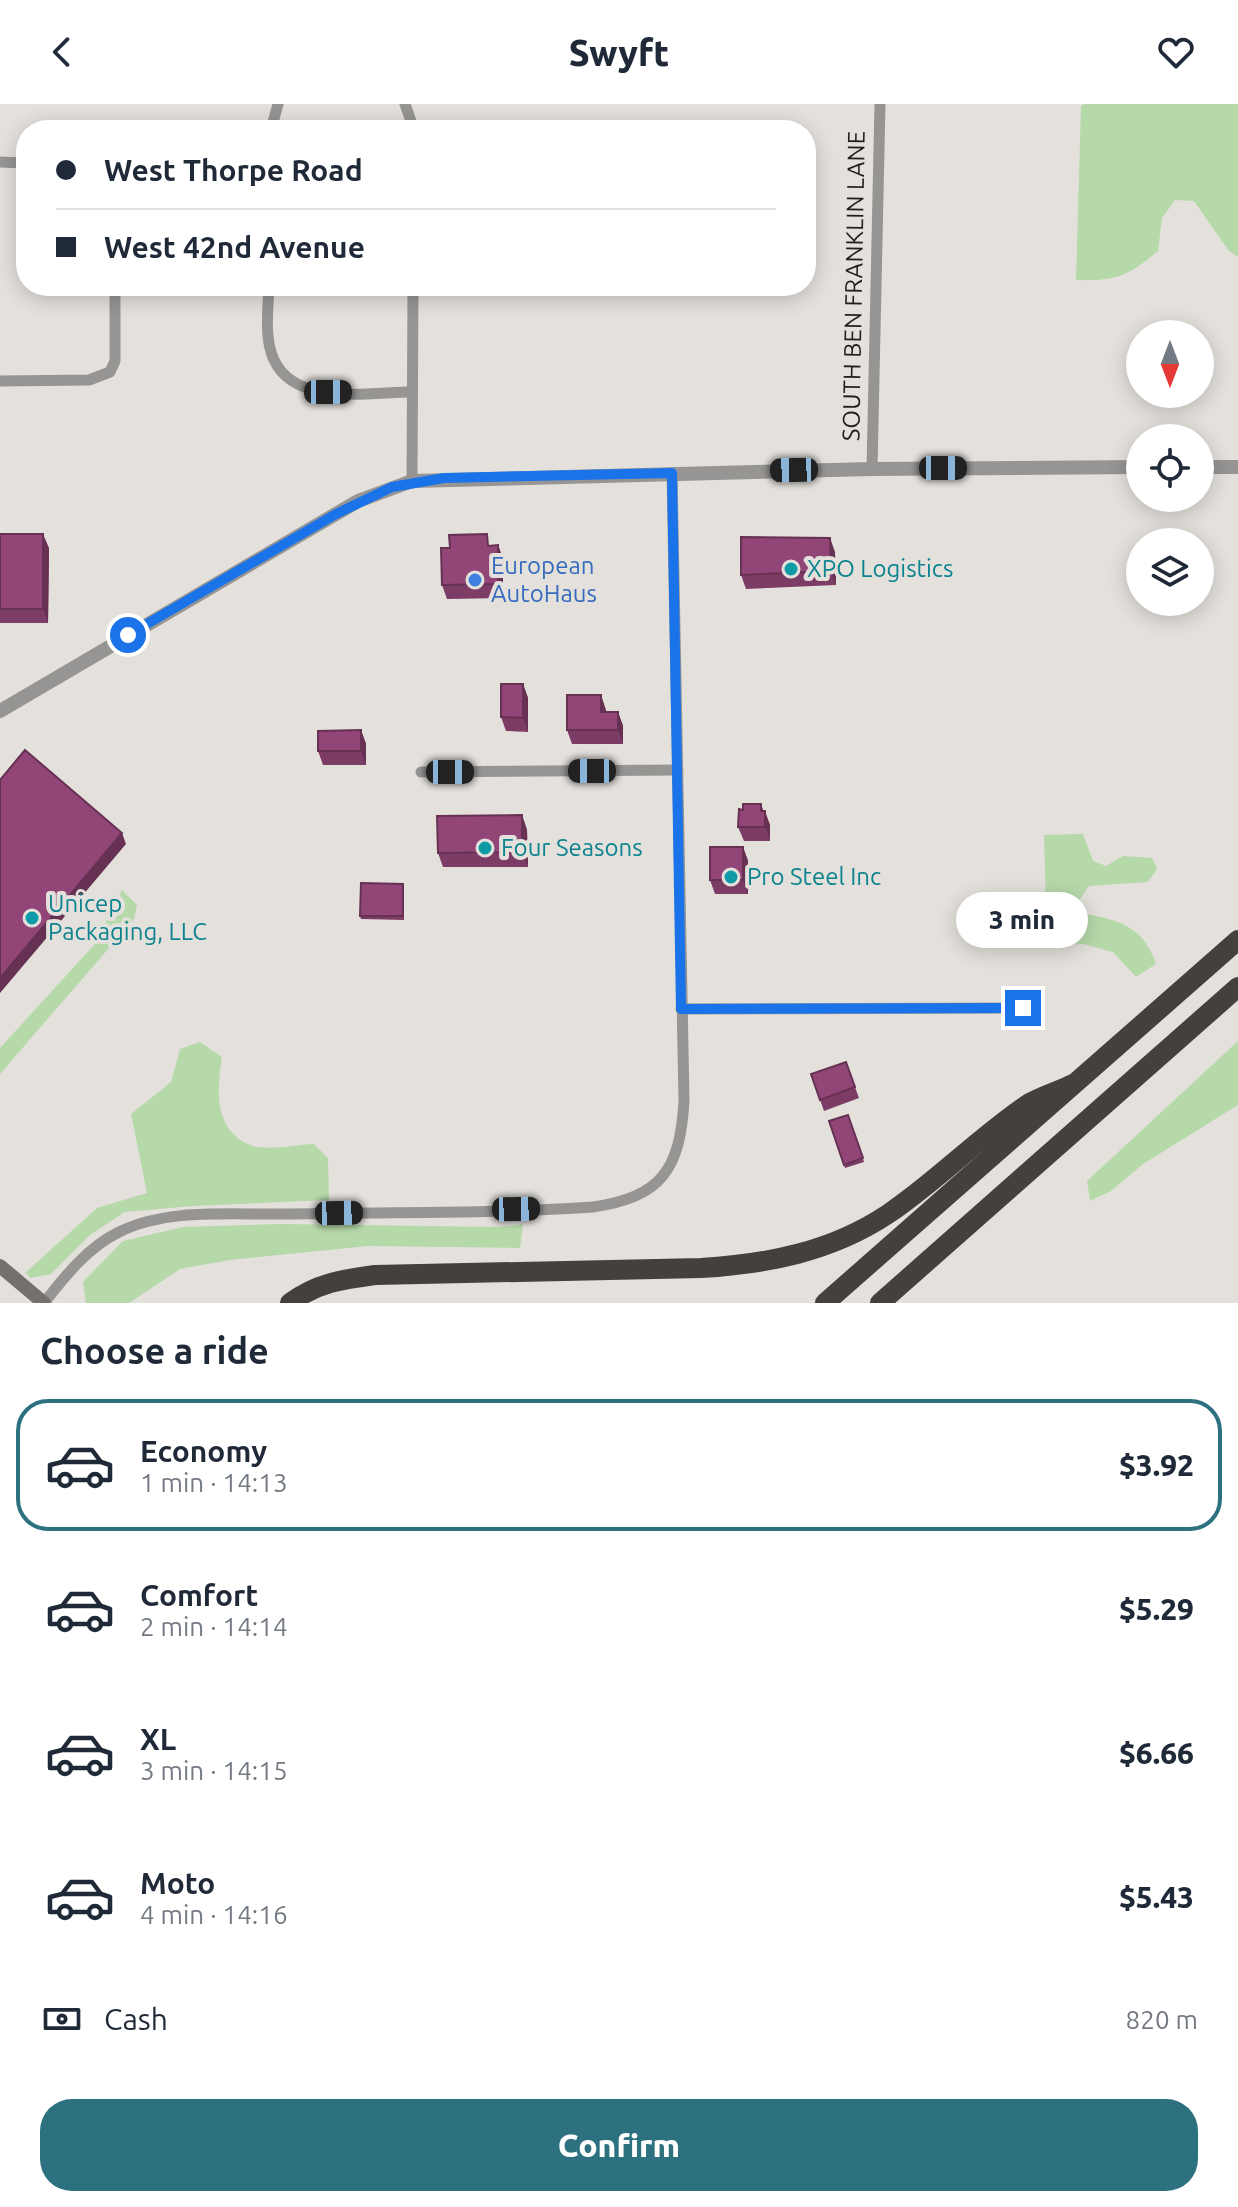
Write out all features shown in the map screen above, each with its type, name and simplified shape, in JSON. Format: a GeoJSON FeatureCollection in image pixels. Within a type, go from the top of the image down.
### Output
{"type":"FeatureCollection","features":[{"type":"Feature","properties":{"kind":"highway"},"geometry":{"type":"LineString","coordinates":[[825,1303],[1238,940]]}},
{"type":"Feature","properties":{"kind":"highway"},"geometry":{"type":"LineString","coordinates":[[880,1303],[1238,987]]}},
{"type":"Feature","properties":{"kind":"highway"},"geometry":{"type":"LineString","coordinates":[[290,1303],[328,1283],[375,1275],[701,1268],[755,1265],[799,1254],[860,1230],[887,1215],[1030,1103],[1073,1084]]}},
{"type":"Feature","properties":{"kind":"main road"},"geometry":{"type":"LineString","coordinates":[[0,1266],[44,1303]]}},
{"type":"Feature","properties":{"kind":"street","name":"SOUTH BEN FRANKLIN LANE"},"geometry":{"type":"LineString","coordinates":[[872,469],[880,104]]}},
{"type":"Feature","properties":{"kind":"street"},"geometry":{"type":"LineString","coordinates":[[0,381],[89,380],[110,372],[115,361],[115,296]]}},
{"type":"Feature","properties":{"kind":"street"},"geometry":{"type":"LineString","coordinates":[[269,296],[268,340],[273,359],[284,375],[301,387],[328,392],[412,392]]}},
{"type":"Feature","properties":{"kind":"street"},"geometry":{"type":"LineString","coordinates":[[412,481],[413,296]]}},
{"type":"Feature","properties":{"kind":"street"},"geometry":{"type":"LineString","coordinates":[[0,711],[336,514],[378,493],[412,481],[872,469],[1126,467]]}},
{"type":"Feature","properties":{"kind":"street"},"geometry":{"type":"LineString","coordinates":[[1214,467],[1238,467]]}},
{"type":"Feature","properties":{"kind":"street"},"geometry":{"type":"LineString","coordinates":[[44,1303],[84,1256],[118,1232],[148,1221],[214,1215],[593,1207],[632,1200],[660,1182],[672,1160],[683,1120],[672,473]]}},
{"type":"Feature","properties":{"kind":"street"},"geometry":{"type":"LineString","coordinates":[[421,772],[678,770]]}},
{"type":"Feature","properties":{"kind":"street"},"geometry":{"type":"LineString","coordinates":[[681,1009],[1023,1008]]}},
{"type":"Feature","properties":{"kind":"green space"},"geometry":{"type":"Polygon","coordinates":[[[1238,104],[1238,257],[1229,251],[1194,201],[1175,200],[1162,218],[1158,251],[1147,260],[1120,276],[1076,280],[1081,106],[1238,104]]]}},
{"type":"Feature","properties":{"kind":"green space"},"geometry":{"type":"Polygon","coordinates":[[[1083,834],[1093,861],[1106,866],[1123,856],[1152,858],[1157,869],[1148,882],[1089,886],[1080,899],[1083,913],[1118,922],[1144,941],[1156,964],[1136,977],[1113,952],[1083,944],[1047,945],[1044,835],[1083,834]]]}},
{"type":"Feature","properties":{"kind":"green space"},"geometry":{"type":"Polygon","coordinates":[[[122,890],[137,905],[134,919],[0,1074],[0,1048],[94,945],[122,890]]]}},
{"type":"Feature","properties":{"kind":"green space"},"geometry":{"type":"Polygon","coordinates":[[[1238,1041],[1238,1105],[1143,1164],[1111,1191],[1090,1201],[1087,1181],[1238,1041]]]}},
{"type":"Feature","properties":{"kind":"green space"},"geometry":{"type":"Polygon","coordinates":[[[200,1042],[222,1057],[220,1107],[229,1129],[238,1138],[257,1147],[314,1144],[328,1158],[329,1200],[125,1212],[90,1235],[51,1274],[31,1278],[25,1273],[97,1208],[147,1193],[131,1114],[171,1082],[180,1049],[200,1042]]]}},
{"type":"Feature","properties":{"kind":"green space"},"geometry":{"type":"Polygon","coordinates":[[[282,1224],[499,1227],[523,1224],[520,1248],[368,1246],[230,1260],[180,1269],[129,1303],[86,1303],[83,1282],[123,1241],[183,1227],[282,1224]]]}},
{"type":"Feature","properties":{"kind":"building"},"geometry":{"type":"Polygon","coordinates":[[[0,534],[43,534],[43,609],[0,609],[0,534]]]}},
{"type":"Feature","properties":{"kind":"building","name":"European AutoHaus"},"geometry":{"type":"Polygon","coordinates":[[[487,534],[488,546],[498,545],[498,584],[442,585],[441,548],[450,548],[449,535],[487,534]]]}},
{"type":"Feature","properties":{"kind":"building"},"geometry":{"type":"Polygon","coordinates":[[[741,537],[830,538],[831,571],[741,575],[741,537]]]}},
{"type":"Feature","properties":{"kind":"building"},"geometry":{"type":"Polygon","coordinates":[[[501,684],[523,684],[523,718],[501,717],[501,684]]]}},
{"type":"Feature","properties":{"kind":"building"},"geometry":{"type":"Polygon","coordinates":[[[567,695],[601,695],[601,712],[618,712],[618,730],[567,730],[567,695]]]}},
{"type":"Feature","properties":{"kind":"building"},"geometry":{"type":"Polygon","coordinates":[[[361,730],[361,751],[318,751],[318,731],[361,730]]]}},
{"type":"Feature","properties":{"kind":"building","name":"Unicep Packaging, LLC"},"geometry":{"type":"Polygon","coordinates":[[[25,750],[122,833],[0,978],[0,780],[25,750]]]}},
{"type":"Feature","properties":{"kind":"building"},"geometry":{"type":"Polygon","coordinates":[[[743,804],[761,804],[761,811],[765,811],[765,827],[738,827],[739,809],[743,810],[743,804]]]}},
{"type":"Feature","properties":{"kind":"building"},"geometry":{"type":"Polygon","coordinates":[[[522,815],[522,852],[438,853],[437,816],[522,815]]]}},
{"type":"Feature","properties":{"kind":"building"},"geometry":{"type":"Polygon","coordinates":[[[710,847],[743,847],[743,880],[710,880],[710,847]]]}},
{"type":"Feature","properties":{"kind":"building"},"geometry":{"type":"Polygon","coordinates":[[[361,883],[403,884],[403,916],[360,916],[361,883]]]}},
{"type":"Feature","properties":{"kind":"building"},"geometry":{"type":"Polygon","coordinates":[[[846,1062],[855,1087],[820,1100],[811,1074],[846,1062]]]}},
{"type":"Feature","properties":{"kind":"building"},"geometry":{"type":"Polygon","coordinates":[[[848,1115],[863,1158],[844,1165],[829,1121],[848,1115]]]}},
{"type":"Feature","properties":{"kind":"place","name":"XPO Logistics"},"geometry":{"type":"Point","coordinates":[791,569]}},
{"type":"Feature","properties":{"kind":"place","name":"European AutoHaus"},"geometry":{"type":"Point","coordinates":[475,580]}},
{"type":"Feature","properties":{"kind":"place","name":"Four Seasons"},"geometry":{"type":"Point","coordinates":[485,848]}},
{"type":"Feature","properties":{"kind":"place","name":"Pro Steel Inc"},"geometry":{"type":"Point","coordinates":[731,877]}},
{"type":"Feature","properties":{"kind":"place","name":"Unicep Packaging, LLC"},"geometry":{"type":"Point","coordinates":[32,918]}},
{"type":"Feature","properties":{"kind":"route"},"geometry":{"type":"LineString","coordinates":[[128,635],[358,501],[412,481],[672,473],[681,1009],[1023,1008]]}}]}
